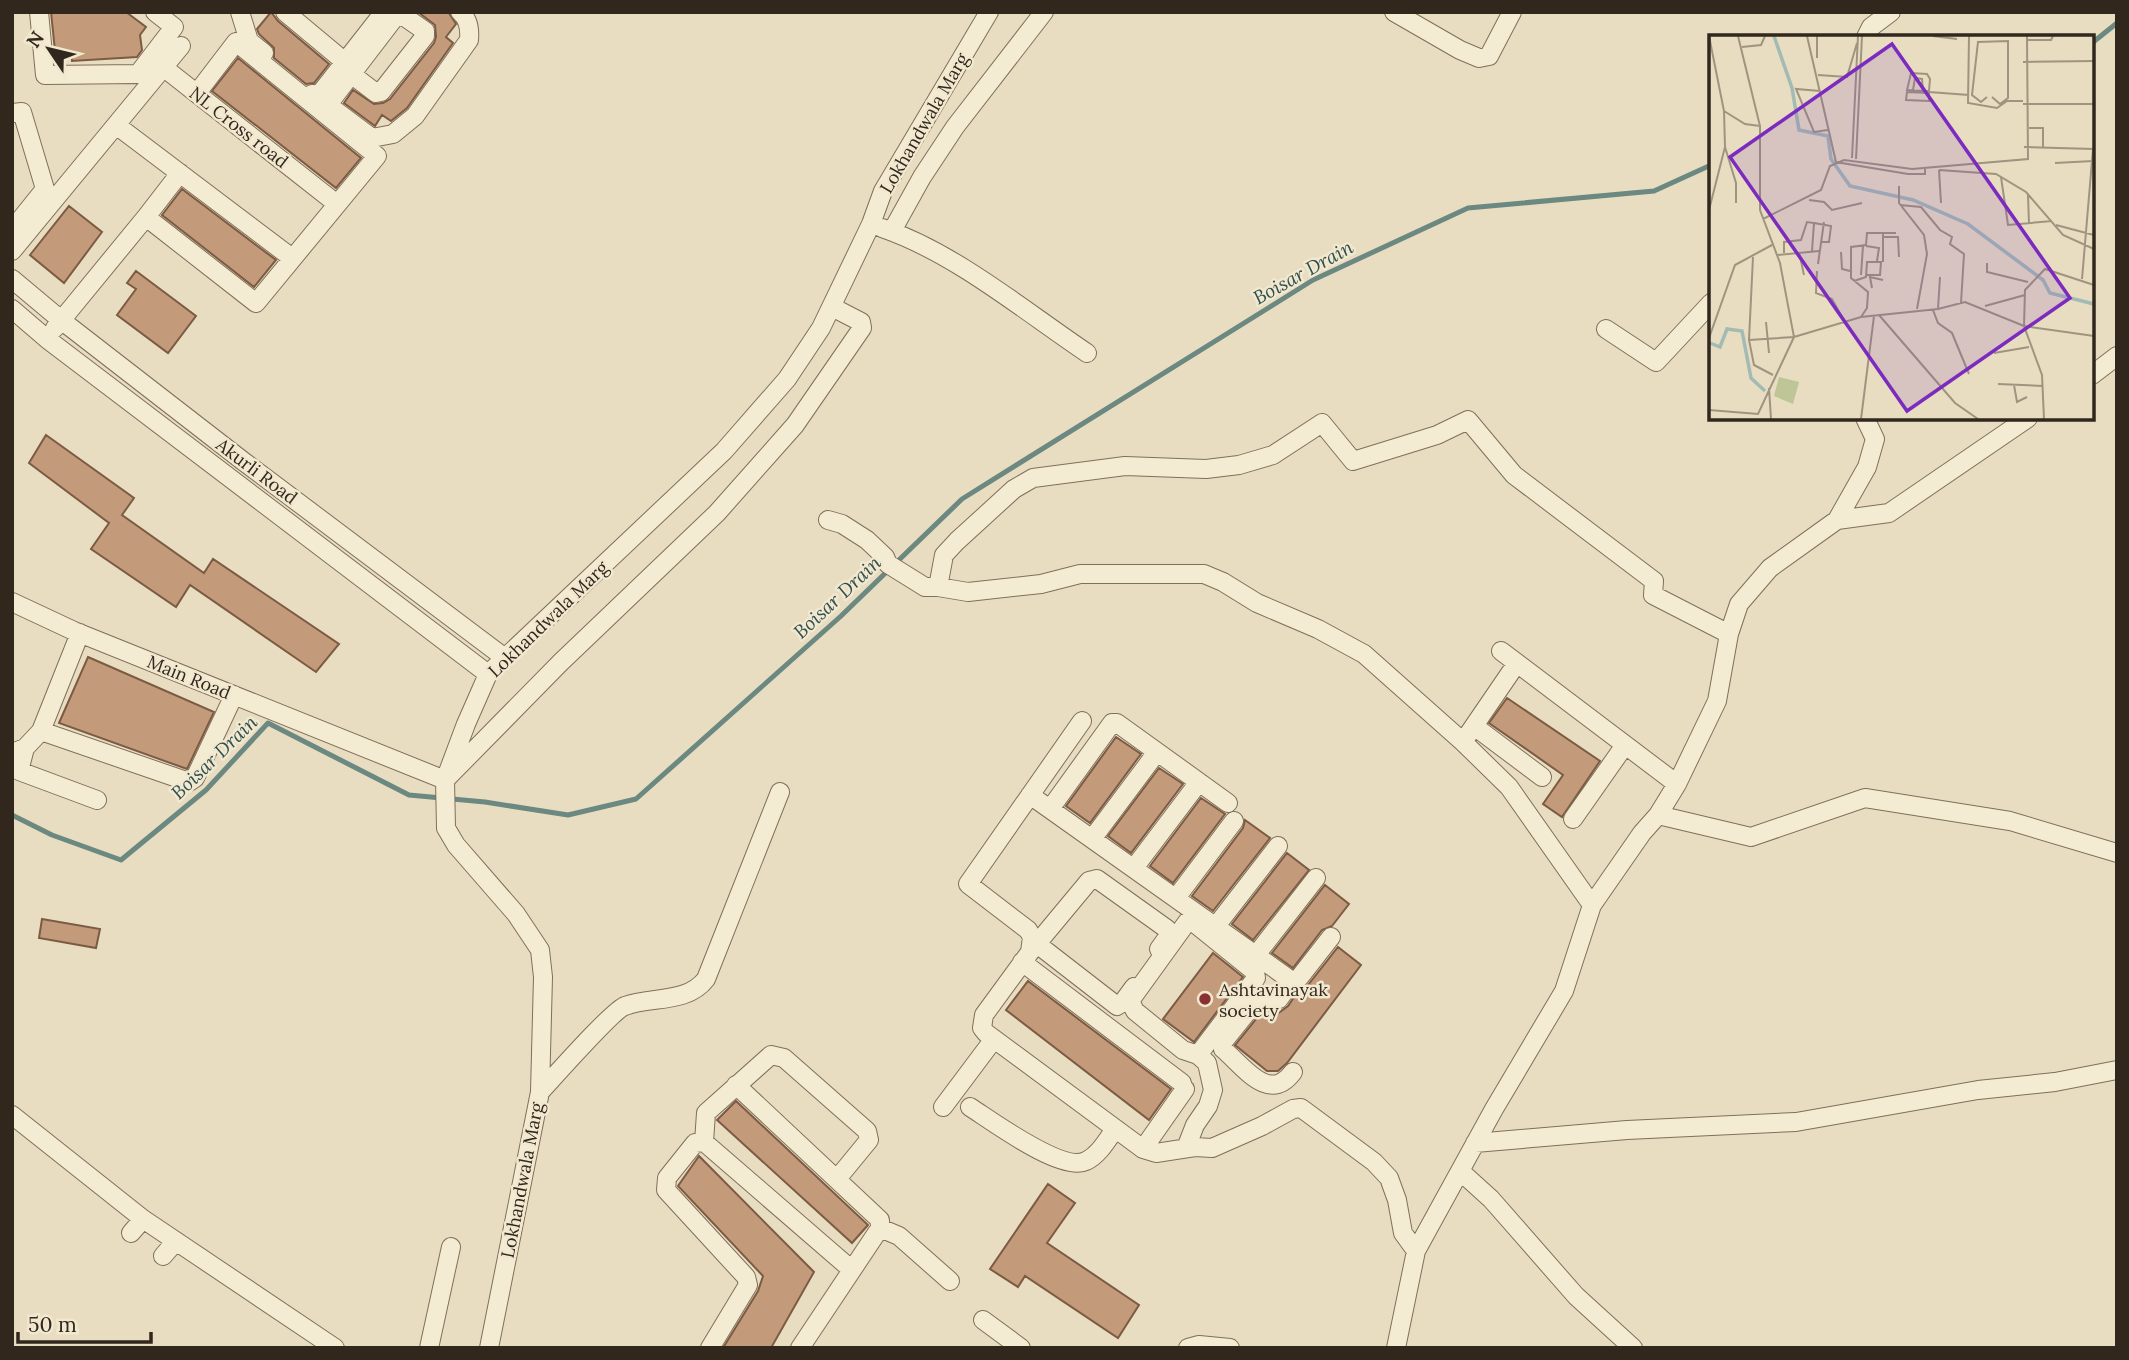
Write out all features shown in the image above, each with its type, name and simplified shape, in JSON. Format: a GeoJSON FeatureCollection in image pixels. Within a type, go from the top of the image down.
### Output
{"type":"FeatureCollection","features":[{"type":"Feature","properties":{"kind":"street"},"geometry":{"type":"LineString","coordinates":[[39,12],[45,75],[138,74],[174,27],[155,12]]}},
{"type":"Feature","properties":{"kind":"street"},"geometry":{"type":"LineString","coordinates":[[240,12],[249,41],[312,94],[319,95],[348,68],[399,13],[425,32],[425,36],[381,92],[376,93],[348,68],[285,12]]}},
{"type":"Feature","properties":{"kind":"street"},"geometry":{"type":"LineString","coordinates":[[384,12],[330,102],[332,108],[372,138],[393,134],[415,116],[469,40],[470,30],[466,17],[460,12]]}},
{"type":"Feature","properties":{"kind":"street","name":"Lokhandwala Marg"},"geometry":{"type":"LineString","coordinates":[[489,1348],[540,1092],[543,977],[540,950],[516,914],[456,845],[446,828],[445,783],[488,674],[747,427],[787,379],[832,307],[871,224],[883,191],[989,12]]}},
{"type":"Feature","properties":{"kind":"street"},"geometry":{"type":"LineString","coordinates":[[892,231],[922,177],[955,127],[1044,12]]}},
{"type":"Feature","properties":{"kind":"street"},"geometry":{"type":"LineString","coordinates":[[1394,12],[1479,58],[1489,55],[1513,12]]}},
{"type":"Feature","properties":{"kind":"street"},"geometry":{"type":"LineString","coordinates":[[1867,35],[1871,27],[1891,12]]}},
{"type":"Feature","properties":{"kind":"street"},"geometry":{"type":"LineString","coordinates":[[146,217],[256,303],[377,156],[236,42],[197,93]]}},
{"type":"Feature","properties":{"kind":"street"},"geometry":{"type":"LineString","coordinates":[[12,250],[181,46]]}},
{"type":"Feature","properties":{"kind":"street","name":"NL Cross road"},"geometry":{"type":"LineString","coordinates":[[163,67],[337,204]]}},
{"type":"Feature","properties":{"kind":"street"},"geometry":{"type":"LineString","coordinates":[[12,113],[22,113],[45,189],[12,230]]}},
{"type":"Feature","properties":{"kind":"street"},"geometry":{"type":"LineString","coordinates":[[116,125],[292,258]]}},
{"type":"Feature","properties":{"kind":"street"},"geometry":{"type":"LineString","coordinates":[[47,339],[180,173]]}},
{"type":"Feature","properties":{"kind":"street"},"geometry":{"type":"LineString","coordinates":[[871,224],[892,231],[947,258],[1087,353]]}},
{"type":"Feature","properties":{"kind":"street","name":"Akurli Road"},"geometry":{"type":"LineString","coordinates":[[12,279],[243,461],[505,658]]}},
{"type":"Feature","properties":{"kind":"street"},"geometry":{"type":"LineString","coordinates":[[1606,329],[1656,362],[1709,305]]}},
{"type":"Feature","properties":{"kind":"street"},"geometry":{"type":"LineString","coordinates":[[445,783],[561,662],[717,513],[795,425],[862,328],[861,322],[832,307]]}},
{"type":"Feature","properties":{"kind":"street","name":"Akurli Road"},"geometry":{"type":"LineString","coordinates":[[12,309],[47,339],[488,674]]}},
{"type":"Feature","properties":{"kind":"street"},"geometry":{"type":"LineString","coordinates":[[932,587],[944,555],[1014,489],[1033,478],[1125,466],[1206,469],[1239,465],[1273,455],[1322,423],[1353,461],[1437,435],[1468,420],[1514,475],[1654,581],[1653,595],[1729,634]]}},
{"type":"Feature","properties":{"kind":"street"},"geometry":{"type":"LineString","coordinates":[[1396,1348],[1416,1251],[1475,1143],[1564,991],[1592,905],[1658,815],[1677,784],[1717,701],[1729,634],[1739,604],[1770,568],[1837,520],[1867,467],[1875,439],[1866,420]]}},
{"type":"Feature","properties":{"kind":"street"},"geometry":{"type":"LineString","coordinates":[[1837,520],[1889,513],[2025,420]]}},
{"type":"Feature","properties":{"kind":"street"},"geometry":{"type":"LineString","coordinates":[[828,520],[842,524],[867,540],[885,557],[888,564],[932,587],[968,592],[1041,583],[1080,574],[1204,574],[1223,582],[1257,603],[1318,629],[1364,654],[1509,787],[1592,905]]}},
{"type":"Feature","properties":{"kind":"street","name":"Main Road"},"geometry":{"type":"LineString","coordinates":[[12,602],[80,633],[445,783]]}},
{"type":"Feature","properties":{"kind":"street"},"geometry":{"type":"LineString","coordinates":[[80,633],[41,731],[19,750],[15,771],[97,800]]}},
{"type":"Feature","properties":{"kind":"street"},"geometry":{"type":"LineString","coordinates":[[1501,650],[1677,784]]}},
{"type":"Feature","properties":{"kind":"street"},"geometry":{"type":"LineString","coordinates":[[1463,742],[1517,663]]}},
{"type":"Feature","properties":{"kind":"street"},"geometry":{"type":"LineString","coordinates":[[41,731],[188,782],[195,778],[234,695]]}},
{"type":"Feature","properties":{"kind":"street"},"geometry":{"type":"LineString","coordinates":[[1029,953],[1032,937],[1028,930],[968,884],[1082,721]]}},
{"type":"Feature","properties":{"kind":"street"},"geometry":{"type":"LineString","coordinates":[[1050,809],[1112,723],[1117,723],[1228,803]]}},
{"type":"Feature","properties":{"kind":"street"},"geometry":{"type":"LineString","coordinates":[[1474,726],[1542,777]]}},
{"type":"Feature","properties":{"kind":"street"},"geometry":{"type":"LineString","coordinates":[[1573,819],[1625,745]]}},
{"type":"Feature","properties":{"kind":"street"},"geometry":{"type":"LineString","coordinates":[[1092,839],[1157,752]]}},
{"type":"Feature","properties":{"kind":"street"},"geometry":{"type":"LineString","coordinates":[[1496,774],[1510,753]]}},
{"type":"Feature","properties":{"kind":"street"},"geometry":{"type":"LineString","coordinates":[[1134,869],[1199,782]]}},
{"type":"Feature","properties":{"kind":"street"},"geometry":{"type":"LineString","coordinates":[[540,1092],[622,1006],[682,995],[700,988],[706,979],[780,792]]}},
{"type":"Feature","properties":{"kind":"street"},"geometry":{"type":"LineString","coordinates":[[1030,795],[1292,981]]}},
{"type":"Feature","properties":{"kind":"street"},"geometry":{"type":"LineString","coordinates":[[1658,815],[1751,837],[1865,799],[2010,821],[2117,853]]}},
{"type":"Feature","properties":{"kind":"street"},"geometry":{"type":"LineString","coordinates":[[1176,898],[1234,821]]}},
{"type":"Feature","properties":{"kind":"street"},"geometry":{"type":"LineString","coordinates":[[1216,926],[1278,846]]}},
{"type":"Feature","properties":{"kind":"street"},"geometry":{"type":"LineString","coordinates":[[1256,955],[1316,878]]}},
{"type":"Feature","properties":{"kind":"street"},"geometry":{"type":"LineString","coordinates":[[1029,953],[1118,1006],[1169,935],[1167,929],[1097,879],[1090,881],[1029,953],[984,1015],[982,1028],[1115,1129],[1143,1149],[1156,1153],[1186,1148],[1212,1148],[1293,1109],[1301,1108],[1374,1163],[1389,1178],[1404,1233],[1416,1251]]}},
{"type":"Feature","properties":{"kind":"street"},"geometry":{"type":"LineString","coordinates":[[1186,1148],[1195,1125],[1208,1106],[1213,1090],[1210,1070],[1198,1055],[1184,1050],[1135,1011],[1130,1001],[1187,922],[1193,922],[1255,972],[1256,978],[1198,1055]]}},
{"type":"Feature","properties":{"kind":"street"},"geometry":{"type":"LineString","coordinates":[[1210,1070],[1223,1049],[1223,1042],[1261,995],[1279,999],[1331,937]]}},
{"type":"Feature","properties":{"kind":"street"},"geometry":{"type":"LineString","coordinates":[[1029,953],[1184,1086],[1143,1149]]}},
{"type":"Feature","properties":{"kind":"street"},"geometry":{"type":"LineString","coordinates":[[943,1107],[994,1039]]}},
{"type":"Feature","properties":{"kind":"street"},"geometry":{"type":"LineString","coordinates":[[1223,1049],[1263,1084],[1274,1086],[1284,1083],[1293,1072]]}},
{"type":"Feature","properties":{"kind":"street"},"geometry":{"type":"LineString","coordinates":[[704,1142],[706,1113],[771,1055],[784,1058],[867,1131],[869,1140],[837,1179]]}},
{"type":"Feature","properties":{"kind":"street"},"geometry":{"type":"LineString","coordinates":[[1475,1143],[1628,1130],[1796,1122],[1978,1090],[2055,1082],[2117,1070]]}},
{"type":"Feature","properties":{"kind":"street"},"geometry":{"type":"LineString","coordinates":[[736,1085],[880,1220],[880,1228],[806,1346]]}},
{"type":"Feature","properties":{"kind":"street"},"geometry":{"type":"LineString","coordinates":[[970,1107],[1051,1157],[1072,1165],[1086,1161],[1099,1151],[1115,1129]]}},
{"type":"Feature","properties":{"kind":"street"},"geometry":{"type":"LineString","coordinates":[[12,1115],[137,1226],[176,1241],[335,1348]]}},
{"type":"Feature","properties":{"kind":"street"},"geometry":{"type":"LineString","coordinates":[[710,1348],[748,1285],[746,1277],[666,1190],[667,1178],[695,1143],[704,1142],[852,1270]]}},
{"type":"Feature","properties":{"kind":"street"},"geometry":{"type":"LineString","coordinates":[[1460,1171],[1491,1199],[1576,1296],[1633,1348]]}},
{"type":"Feature","properties":{"kind":"street"},"geometry":{"type":"LineString","coordinates":[[880,1228],[900,1236],[950,1281]]}},
{"type":"Feature","properties":{"kind":"street"},"geometry":{"type":"LineString","coordinates":[[163,1256],[176,1241]]}},
{"type":"Feature","properties":{"kind":"street"},"geometry":{"type":"LineString","coordinates":[[429,1348],[451,1247]]}},
{"type":"Feature","properties":{"kind":"street"},"geometry":{"type":"LineString","coordinates":[[983,1320],[1021,1348]]}},
{"type":"Feature","properties":{"kind":"street"},"geometry":{"type":"LineString","coordinates":[[1188,1348],[1199,1345],[1230,1348]]}},
{"type":"Feature","properties":{"kind":"building"},"geometry":{"type":"Polygon","coordinates":[[[51,12],[126,12],[146,27],[140,35],[142,50],[137,57],[72,61],[71,51],[55,51],[51,12]]]}},
{"type":"Feature","properties":{"kind":"building"},"geometry":{"type":"Polygon","coordinates":[[[271,12],[329,64],[314,83],[306,84],[274,58],[274,48],[259,34],[257,29],[271,12]]]}},
{"type":"Feature","properties":{"kind":"building"},"geometry":{"type":"Polygon","coordinates":[[[418,12],[449,13],[456,24],[446,37],[453,43],[407,108],[391,121],[382,115],[375,126],[344,103],[353,90],[374,104],[390,99],[436,37],[435,25],[418,12]]]}},
{"type":"Feature","properties":{"kind":"building"},"geometry":{"type":"Polygon","coordinates":[[[238,58],[361,158],[336,188],[212,91],[238,58]]]}},
{"type":"Feature","properties":{"kind":"building"},"geometry":{"type":"Polygon","coordinates":[[[182,189],[276,260],[254,287],[162,215],[182,189]]]}},
{"type":"Feature","properties":{"kind":"building"},"geometry":{"type":"Polygon","coordinates":[[[69,206],[102,232],[64,283],[30,255],[69,206]]]}},
{"type":"Feature","properties":{"kind":"building"},"geometry":{"type":"Polygon","coordinates":[[[136,271],[196,316],[168,353],[117,315],[136,289],[127,283],[136,271]]]}},
{"type":"Feature","properties":{"kind":"building"},"geometry":{"type":"Polygon","coordinates":[[[46,435],[134,498],[122,515],[204,573],[213,559],[339,644],[316,672],[190,585],[176,607],[91,549],[109,523],[29,463],[46,435]]]}},
{"type":"Feature","properties":{"kind":"building"},"geometry":{"type":"Polygon","coordinates":[[[88,657],[214,712],[187,769],[59,723],[88,657]]]}},
{"type":"Feature","properties":{"kind":"building"},"geometry":{"type":"Polygon","coordinates":[[[1507,698],[1600,761],[1562,817],[1543,804],[1563,775],[1489,723],[1507,698]]]}},
{"type":"Feature","properties":{"kind":"building"},"geometry":{"type":"Polygon","coordinates":[[[1116,737],[1141,754],[1090,823],[1066,806],[1116,737]]]}},
{"type":"Feature","properties":{"kind":"building"},"geometry":{"type":"Polygon","coordinates":[[[1159,768],[1183,784],[1131,853],[1108,836],[1159,768]]]}},
{"type":"Feature","properties":{"kind":"building"},"geometry":{"type":"Polygon","coordinates":[[[1201,798],[1225,814],[1173,883],[1150,866],[1201,798]]]}},
{"type":"Feature","properties":{"kind":"building"},"geometry":{"type":"Polygon","coordinates":[[[1245,820],[1270,838],[1213,911],[1192,896],[1243,828],[1245,820]]]}},
{"type":"Feature","properties":{"kind":"building"},"geometry":{"type":"Polygon","coordinates":[[[1287,853],[1309,870],[1253,940],[1232,924],[1287,853]]]}},
{"type":"Feature","properties":{"kind":"building"},"geometry":{"type":"Polygon","coordinates":[[[1325,885],[1349,904],[1332,926],[1322,930],[1293,968],[1272,953],[1325,885]]]}},
{"type":"Feature","properties":{"kind":"building"},"geometry":{"type":"Polygon","coordinates":[[[42,919],[100,929],[96,948],[39,938],[42,919]]]}},
{"type":"Feature","properties":{"kind":"building"},"geometry":{"type":"Polygon","coordinates":[[[1338,947],[1361,965],[1287,1063],[1278,1071],[1267,1071],[1235,1045],[1265,1008],[1277,1014],[1288,1006],[1338,947]]]}},
{"type":"Feature","properties":{"kind":"building","name":"Ashtavinayak society"},"geometry":{"type":"Polygon","coordinates":[[[1213,953],[1243,977],[1194,1042],[1163,1019],[1213,953]]]}},
{"type":"Feature","properties":{"kind":"building"},"geometry":{"type":"Polygon","coordinates":[[[1028,981],[1171,1089],[1149,1120],[1006,1010],[1028,981]]]}},
{"type":"Feature","properties":{"kind":"building"},"geometry":{"type":"Polygon","coordinates":[[[736,1101],[868,1225],[852,1243],[717,1120],[736,1101]]]}},
{"type":"Feature","properties":{"kind":"building"},"geometry":{"type":"Polygon","coordinates":[[[699,1156],[814,1272],[771,1348],[723,1348],[758,1291],[763,1276],[678,1186],[699,1156]]]}},
{"type":"Feature","properties":{"kind":"building"},"geometry":{"type":"Polygon","coordinates":[[[1048,1184],[1075,1203],[1047,1243],[1139,1305],[1118,1338],[1025,1276],[1018,1287],[990,1269],[1048,1184]]]}},
{"type":"Feature","properties":{"kind":"waterway","name":"Boisar Drain"},"geometry":{"type":"LineString","coordinates":[[2094,41],[2117,23]]}},
{"type":"Feature","properties":{"kind":"waterway","name":"Boisar Drain"},"geometry":{"type":"LineString","coordinates":[[12,815],[52,835],[121,860],[206,790],[268,723],[409,795],[485,802],[568,815],[636,799],[841,616],[962,499],[1313,280],[1468,208],[1654,191],[1709,166]]}},
{"type":"Feature","properties":{"kind":"place","name":"Ashtavinayak society"},"geometry":{"type":"Point","coordinates":[1205,999]}}]}
